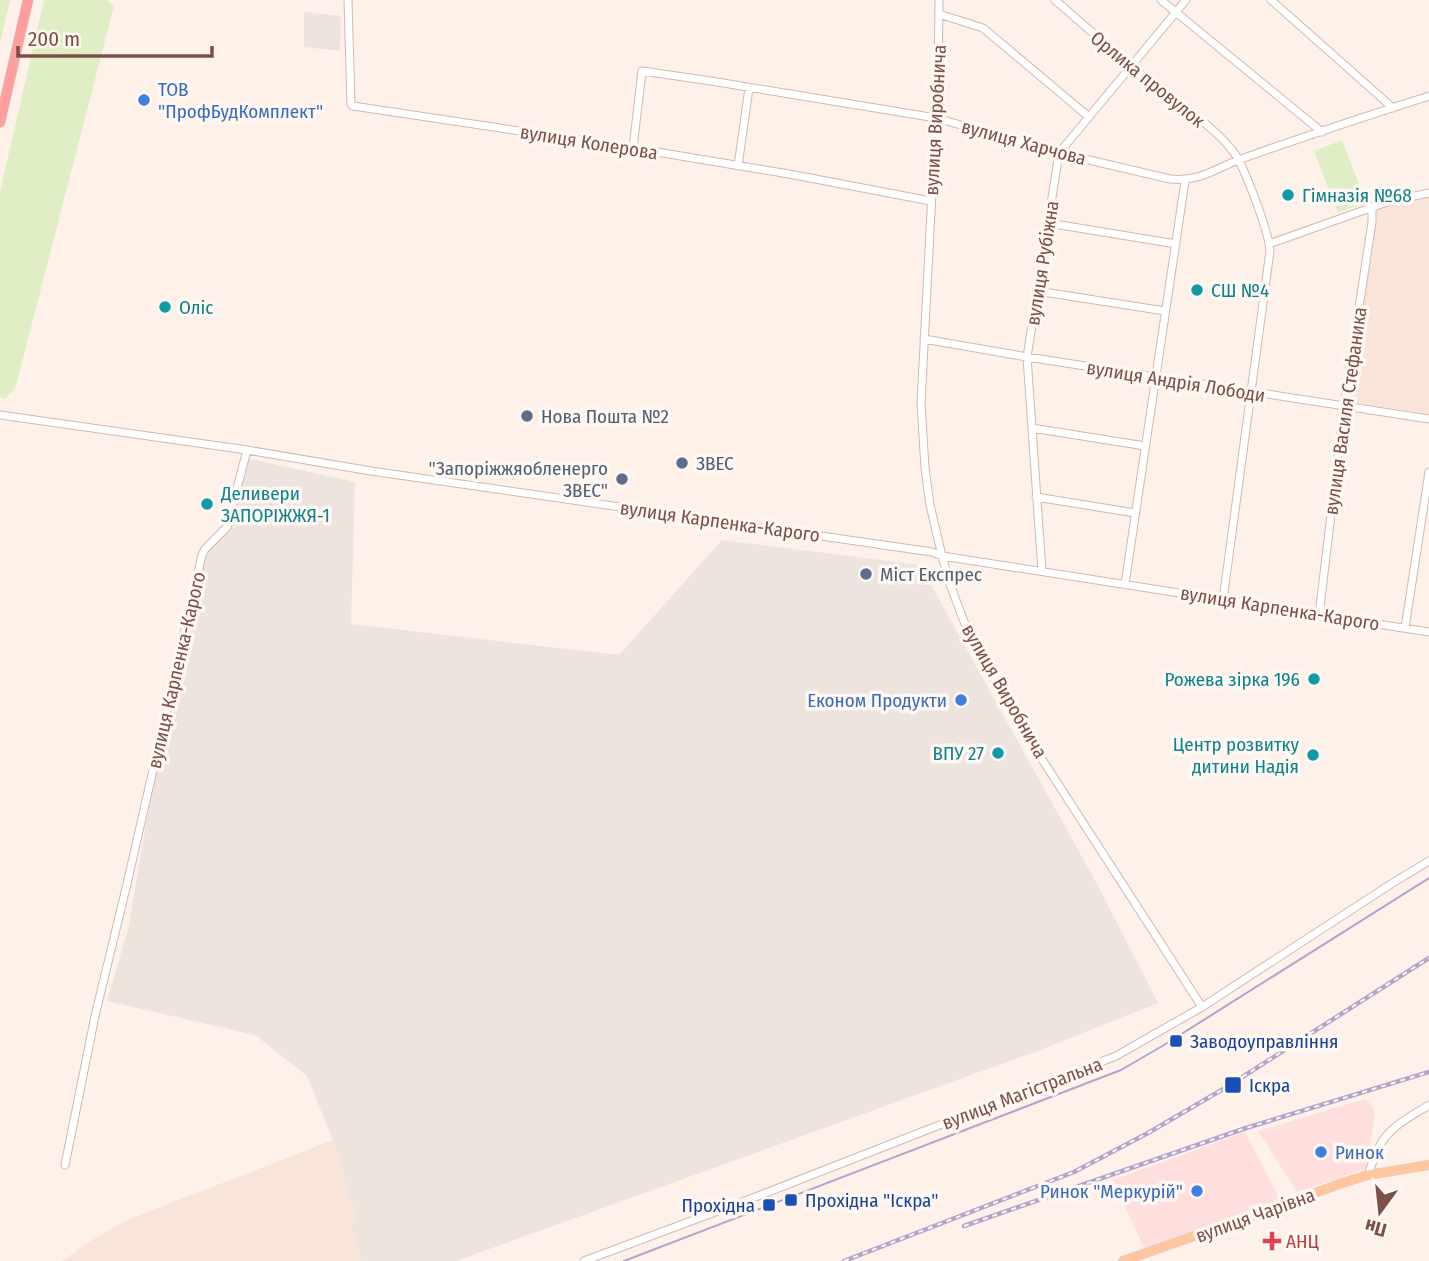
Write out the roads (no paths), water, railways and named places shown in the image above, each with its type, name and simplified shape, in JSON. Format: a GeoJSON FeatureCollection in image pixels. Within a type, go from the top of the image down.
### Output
{"type":"FeatureCollection","features":[{"type":"Feature","properties":{"kind":"highway"},"geometry":{"type":"LineString","coordinates":[[0,122],[28,0]]}},
{"type":"Feature","properties":{"kind":"main road","name":"вулиця Чарівна"},"geometry":{"type":"LineString","coordinates":[[1123,1261],[1368,1175],[1429,1165]]}},
{"type":"Feature","properties":{"kind":"street","name":"вулиця Колерова"},"geometry":{"type":"LineString","coordinates":[[348,0],[353,106],[634,148],[931,201]]}},
{"type":"Feature","properties":{"kind":"street","name":"вулиця Виробнича"},"geometry":{"type":"LineString","coordinates":[[939,0],[936,118],[921,403],[930,505],[942,556],[968,632],[984,664],[1038,753],[1202,1007]]}},
{"type":"Feature","properties":{"kind":"street","name":"Орлика провулок"},"geometry":{"type":"LineString","coordinates":[[1055,0],[1211,130],[1239,160]]}},
{"type":"Feature","properties":{"kind":"street"},"geometry":{"type":"LineString","coordinates":[[1161,0],[1322,132]]}},
{"type":"Feature","properties":{"kind":"street"},"geometry":{"type":"LineString","coordinates":[[1059,153],[1186,0]]}},
{"type":"Feature","properties":{"kind":"street"},"geometry":{"type":"LineString","coordinates":[[1271,0],[1393,108]]}},
{"type":"Feature","properties":{"kind":"street"},"geometry":{"type":"LineString","coordinates":[[939,14],[983,28],[1089,117]]}},
{"type":"Feature","properties":{"kind":"street","name":"вулиця Харчова"},"geometry":{"type":"LineString","coordinates":[[634,148],[642,71],[936,118],[1059,153],[1185,181]]}},
{"type":"Feature","properties":{"kind":"street"},"geometry":{"type":"LineString","coordinates":[[738,166],[749,88]]}},
{"type":"Feature","properties":{"kind":"street"},"geometry":{"type":"LineString","coordinates":[[1125,584],[1185,181],[1429,96]]}},
{"type":"Feature","properties":{"kind":"street","name":"вулиця Рубіжна"},"geometry":{"type":"LineString","coordinates":[[1042,571],[1027,357],[1059,153]]}},
{"type":"Feature","properties":{"kind":"street"},"geometry":{"type":"LineString","coordinates":[[1223,600],[1269,259],[1269,244],[1239,160]]}},
{"type":"Feature","properties":{"kind":"street"},"geometry":{"type":"LineString","coordinates":[[1269,244],[1372,206],[1429,193]]}},
{"type":"Feature","properties":{"kind":"street","name":"вулиця Василя Стефаника"},"geometry":{"type":"LineString","coordinates":[[1319,615],[1372,206]]}},
{"type":"Feature","properties":{"kind":"street"},"geometry":{"type":"LineString","coordinates":[[1048,223],[1176,244]]}},
{"type":"Feature","properties":{"kind":"street"},"geometry":{"type":"LineString","coordinates":[[1037,291],[1165,311]]}},
{"type":"Feature","properties":{"kind":"street","name":"вулиця Андрія Лободи"},"geometry":{"type":"LineString","coordinates":[[924,339],[1429,419]]}},
{"type":"Feature","properties":{"kind":"street"},"geometry":{"type":"LineString","coordinates":[[0,415],[247,450]]}},
{"type":"Feature","properties":{"kind":"street"},"geometry":{"type":"LineString","coordinates":[[1032,428],[1145,446]]}},
{"type":"Feature","properties":{"kind":"street","name":"вулиця Карпенка-Карого"},"geometry":{"type":"LineString","coordinates":[[65,1165],[94,1016],[131,871],[202,555],[227,527],[247,450],[370,471],[932,552],[942,556],[1429,632]]}},
{"type":"Feature","properties":{"kind":"street"},"geometry":{"type":"LineString","coordinates":[[1405,628],[1429,472]]}},
{"type":"Feature","properties":{"kind":"street"},"geometry":{"type":"LineString","coordinates":[[1036,497],[1135,513]]}},
{"type":"Feature","properties":{"kind":"street","name":"вулиця Магістральна"},"geometry":{"type":"LineString","coordinates":[[583,1261],[758,1196],[1116,1056],[1202,1007],[1429,861]]}},
{"type":"Feature","properties":{"kind":"street"},"geometry":{"type":"LineString","coordinates":[[1368,1175],[1378,1147],[1389,1132],[1429,1105]]}},
{"type":"Feature","properties":{"kind":"tram line"},"geometry":{"type":"LineString","coordinates":[[624,1261],[1121,1070],[1429,878]]}},
{"type":"Feature","properties":{"kind":"railway"},"geometry":{"type":"LineString","coordinates":[[844,1261],[1074,1172],[1225,1088],[1429,958]]}},
{"type":"Feature","properties":{"kind":"railway"},"geometry":{"type":"LineString","coordinates":[[964,1226],[1246,1128],[1429,1072]]}},
{"type":"Feature","properties":{"kind":"place","name":"ТОВ \"ПрофБудКомплект\""},"geometry":{"type":"Point","coordinates":[144,100]}},
{"type":"Feature","properties":{"kind":"place","name":"Гімназія №68"},"geometry":{"type":"Point","coordinates":[1288,195]}},
{"type":"Feature","properties":{"kind":"place","name":"СШ №4"},"geometry":{"type":"Point","coordinates":[1197,290]}},
{"type":"Feature","properties":{"kind":"place","name":"Оліс"},"geometry":{"type":"Point","coordinates":[165,307]}},
{"type":"Feature","properties":{"kind":"place","name":"Нова Пошта №2"},"geometry":{"type":"Point","coordinates":[527,416]}},
{"type":"Feature","properties":{"kind":"place","name":"ЗВЕС"},"geometry":{"type":"Point","coordinates":[682,463]}},
{"type":"Feature","properties":{"kind":"place","name":"\"Запоріжжяобленерго ЗВЕС\""},"geometry":{"type":"Point","coordinates":[622,479]}},
{"type":"Feature","properties":{"kind":"place","name":"Деливери ЗАПОРІЖЖЯ-1"},"geometry":{"type":"Point","coordinates":[207,504]}},
{"type":"Feature","properties":{"kind":"place","name":"Мiст Експрес"},"geometry":{"type":"Point","coordinates":[866,574]}},
{"type":"Feature","properties":{"kind":"place","name":"Рожева зірка 196"},"geometry":{"type":"Point","coordinates":[1314,679]}},
{"type":"Feature","properties":{"kind":"place","name":"Економ Продукти"},"geometry":{"type":"Point","coordinates":[961,700]}},
{"type":"Feature","properties":{"kind":"place","name":"ВПУ 27"},"geometry":{"type":"Point","coordinates":[998,753]}},
{"type":"Feature","properties":{"kind":"place","name":"Центр розвитку дитини Надія"},"geometry":{"type":"Point","coordinates":[1313,755]}},
{"type":"Feature","properties":{"kind":"place","name":"Заводоуправління"},"geometry":{"type":"Point","coordinates":[1176,1041]}},
{"type":"Feature","properties":{"kind":"place","name":"Іскра"},"geometry":{"type":"Point","coordinates":[1233,1085]}},
{"type":"Feature","properties":{"kind":"place","name":"Ринок"},"geometry":{"type":"Point","coordinates":[1321,1152]}},
{"type":"Feature","properties":{"kind":"place","name":"Ринок \"Меркурій\""},"geometry":{"type":"Point","coordinates":[1197,1191]}},
{"type":"Feature","properties":{"kind":"place","name":"Прохідна \"Іскра\""},"geometry":{"type":"Point","coordinates":[791,1200]}},
{"type":"Feature","properties":{"kind":"place","name":"Прохідна"},"geometry":{"type":"Point","coordinates":[769,1205]}},
{"type":"Feature","properties":{"kind":"place","name":"АНЦ"},"geometry":{"type":"Point","coordinates":[1272,1241]}}]}
